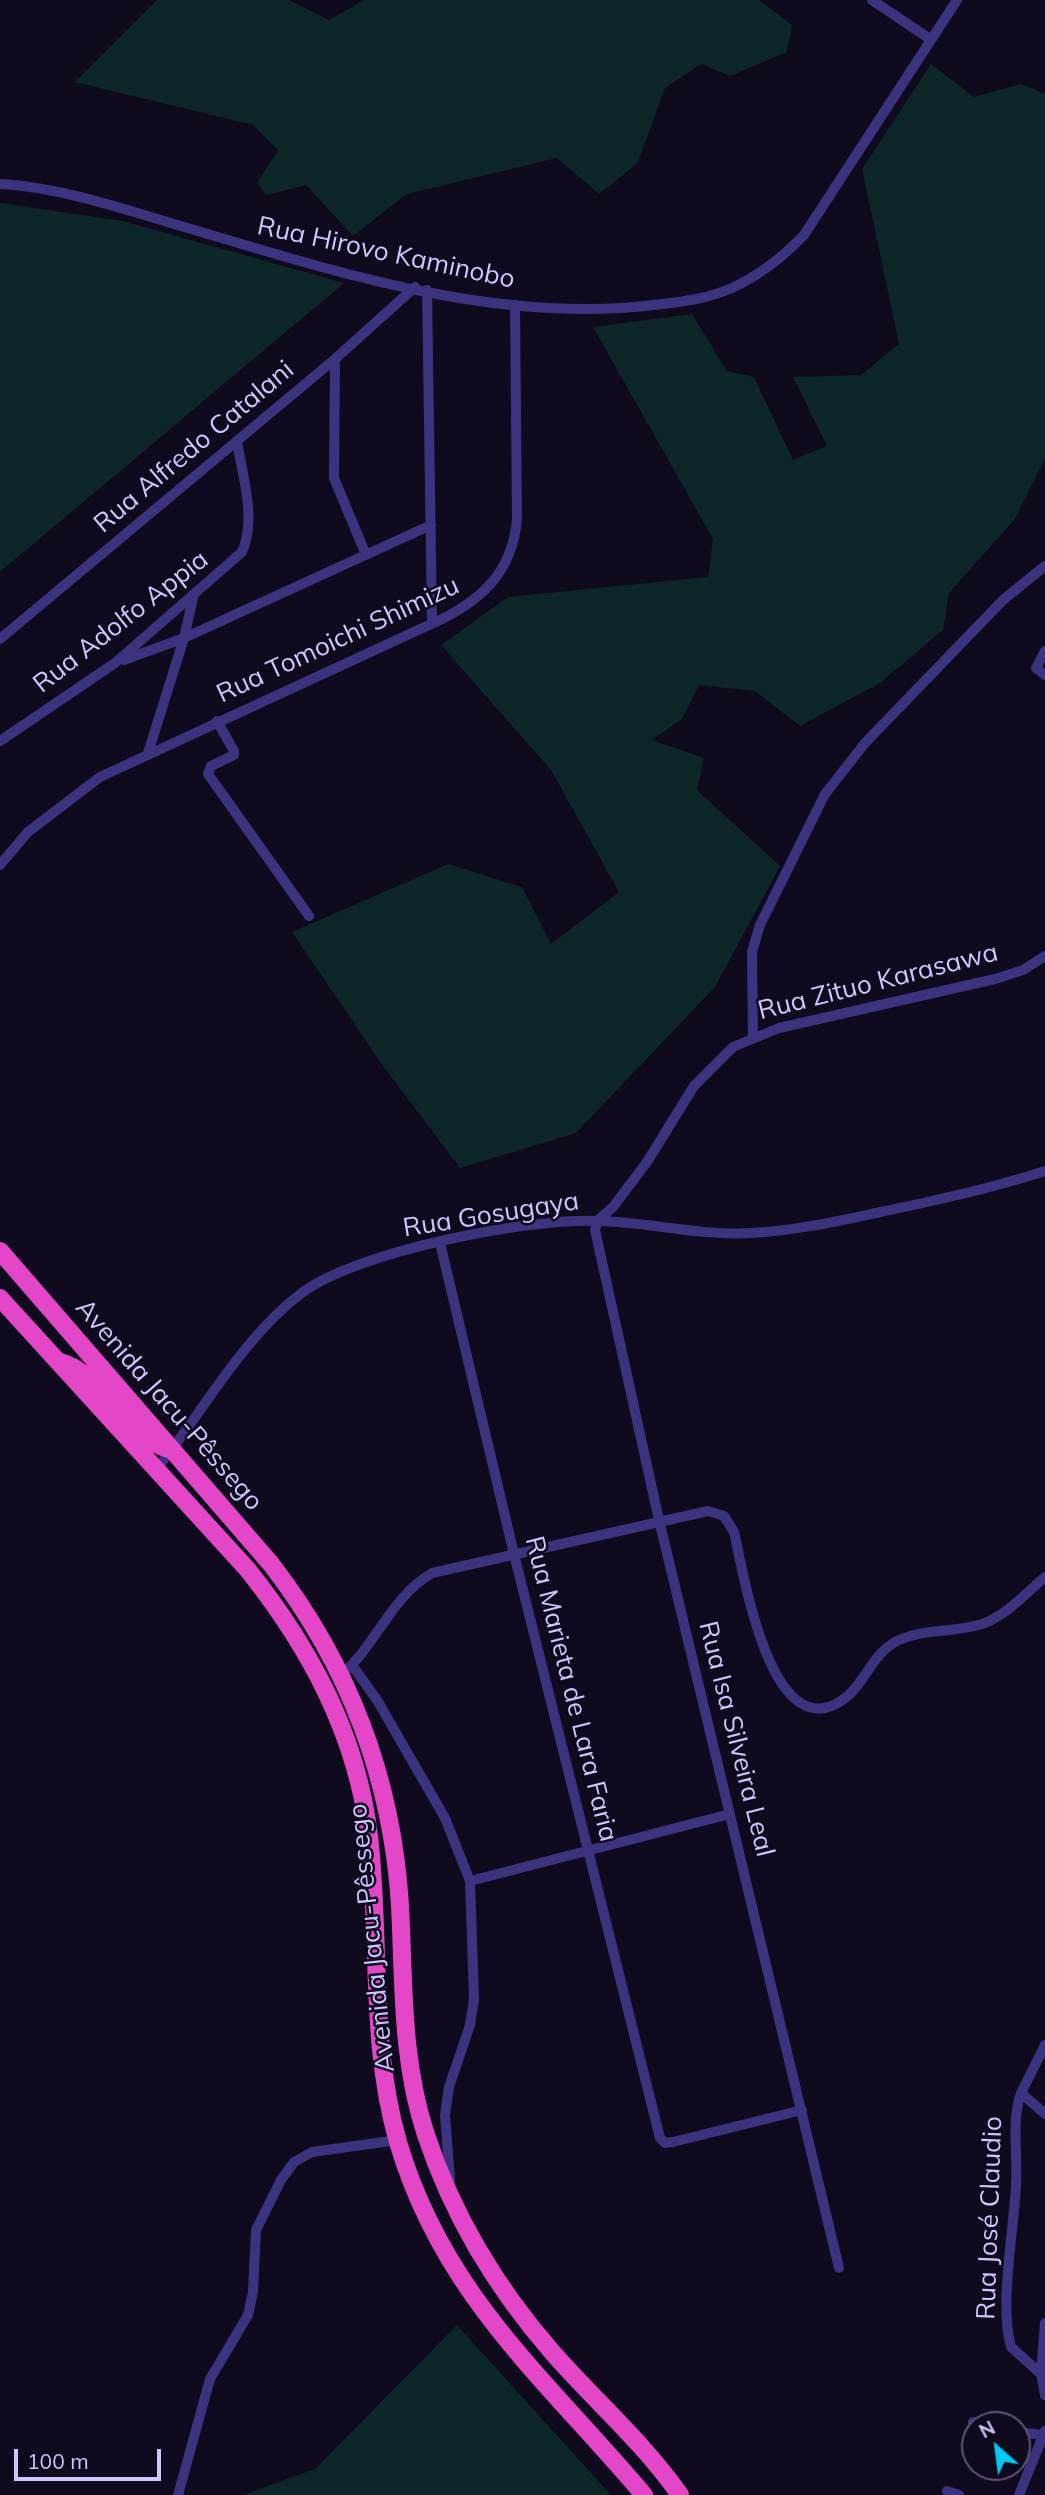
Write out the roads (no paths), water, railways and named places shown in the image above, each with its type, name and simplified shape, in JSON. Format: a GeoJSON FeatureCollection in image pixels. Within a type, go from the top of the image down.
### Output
{"type":"FeatureCollection","features":[{"type":"Feature","properties":{"kind":"highway","name":"Avenida Jacu-Pêssego"},"geometry":{"type":"LineString","coordinates":[[0,1251],[252,1542],[347,1670],[384,1793],[398,1892],[407,2054],[425,2132],[455,2207],[515,2308],[555,2355],[634,2436],[680,2495]]}},
{"type":"Feature","properties":{"kind":"highway","name":"Avenida Jacu-Pêssego"},"geometry":{"type":"LineString","coordinates":[[0,1298],[155,1471],[213,1531],[277,1606],[326,1689],[348,1738],[369,1835],[380,2049],[398,2140],[428,2220],[473,2299],[502,2337],[644,2495]]}},
{"type":"Feature","properties":{"kind":"highway"},"geometry":{"type":"LineString","coordinates":[[55,1360],[77,1366],[147,1442],[172,1450]]}},
{"type":"Feature","properties":{"kind":"highway"},"geometry":{"type":"LineString","coordinates":[[174,1491],[169,1475],[179,1471],[229,1528],[252,1542]]}},
{"type":"Feature","properties":{"kind":"street"},"geometry":{"type":"LineString","coordinates":[[873,0],[930,39]]}},
{"type":"Feature","properties":{"kind":"street","name":"Rua Hirovo Kaminobo"},"geometry":{"type":"LineString","coordinates":[[0,184],[118,208],[319,267],[515,306],[582,311],[692,300],[730,289],[762,271],[804,235],[957,0]]}},
{"type":"Feature","properties":{"kind":"street","name":"Rua Alfredo Catalani"},"geometry":{"type":"LineString","coordinates":[[0,639],[335,359],[415,287]]}},
{"type":"Feature","properties":{"kind":"street"},"geometry":{"type":"LineString","coordinates":[[427,290],[432,624]]}},
{"type":"Feature","properties":{"kind":"street","name":"Rua Tomoichi Shimizu"},"geometry":{"type":"LineString","coordinates":[[0,865],[28,832],[85,787],[148,753],[432,624],[468,606],[489,589],[507,562],[515,540],[515,306]]}},
{"type":"Feature","properties":{"kind":"street"},"geometry":{"type":"LineString","coordinates":[[335,359],[334,478],[366,555]]}},
{"type":"Feature","properties":{"kind":"street","name":"Rua Adolfo Appia"},"geometry":{"type":"LineString","coordinates":[[0,741],[115,663],[233,563],[246,543],[248,520],[237,440]]}},
{"type":"Feature","properties":{"kind":"street"},"geometry":{"type":"LineString","coordinates":[[115,663],[184,638],[430,525]]}},
{"type":"Feature","properties":{"kind":"street"},"geometry":{"type":"LineString","coordinates":[[753,1036],[752,952],[760,925],[825,794],[865,743],[993,609],[1045,566]]}},
{"type":"Feature","properties":{"kind":"street"},"geometry":{"type":"LineString","coordinates":[[148,753],[184,638],[193,598]]}},
{"type":"Feature","properties":{"kind":"street"},"geometry":{"type":"LineString","coordinates":[[1045,652],[1036,668],[1045,675]]}},
{"type":"Feature","properties":{"kind":"street"},"geometry":{"type":"LineString","coordinates":[[218,721],[234,755],[211,766],[208,774],[309,916]]}},
{"type":"Feature","properties":{"kind":"street","name":"Rua Zituo Karasawa"},"geometry":{"type":"LineString","coordinates":[[597,1221],[627,1191],[694,1086],[733,1047],[753,1036],[995,979],[1023,970],[1045,956]]}},
{"type":"Feature","properties":{"kind":"street","name":"Rua Gosugaya"},"geometry":{"type":"LineString","coordinates":[[155,1471],[258,1335],[288,1303],[324,1278],[376,1257],[511,1229],[597,1221],[707,1232],[782,1231],[966,1195],[1045,1171]]}},
{"type":"Feature","properties":{"kind":"street","name":"Rua Isa Silveira Leal"},"geometry":{"type":"LineString","coordinates":[[597,1221],[599,1257],[659,1520],[839,2267]]}},
{"type":"Feature","properties":{"kind":"street","name":"Rua Marieta de Lara Faria"},"geometry":{"type":"LineString","coordinates":[[440,1243],[658,2134],[665,2143],[802,2110]]}},
{"type":"Feature","properties":{"kind":"street"},"geometry":{"type":"LineString","coordinates":[[455,2207],[448,2172],[445,2115],[449,2087],[471,2025],[474,1998],[470,1881],[445,1818],[377,1700],[347,1670],[401,1597],[420,1580],[453,1566],[708,1511],[724,1516],[729,1522],[767,1660],[786,1688],[811,1706],[832,1706],[843,1701],[878,1655],[896,1642],[921,1632],[983,1624],[1016,1605],[1045,1577]]}},
{"type":"Feature","properties":{"kind":"street"},"geometry":{"type":"LineString","coordinates":[[470,1881],[730,1814]]}},
{"type":"Feature","properties":{"kind":"street","name":"Rua José Claudio"},"geometry":{"type":"LineString","coordinates":[[1041,2374],[1015,2352],[1008,2330],[1016,2184],[1016,2112],[1021,2093],[1045,2045]]}},
{"type":"Feature","properties":{"kind":"street","name":"Rua José Claudio"},"geometry":{"type":"LineString","coordinates":[[1021,2093],[1045,2114]]}},
{"type":"Feature","properties":{"kind":"street"},"geometry":{"type":"LineString","coordinates":[[178,2495],[210,2379],[248,2315],[253,2292],[256,2230],[281,2180],[294,2162],[312,2152],[398,2140]]}},
{"type":"Feature","properties":{"kind":"street"},"geometry":{"type":"LineString","coordinates":[[1045,2323],[1041,2374],[1045,2395]]}},
{"type":"Feature","properties":{"kind":"street"},"geometry":{"type":"LineString","coordinates":[[1019,2495],[1044,2437]]}}]}
